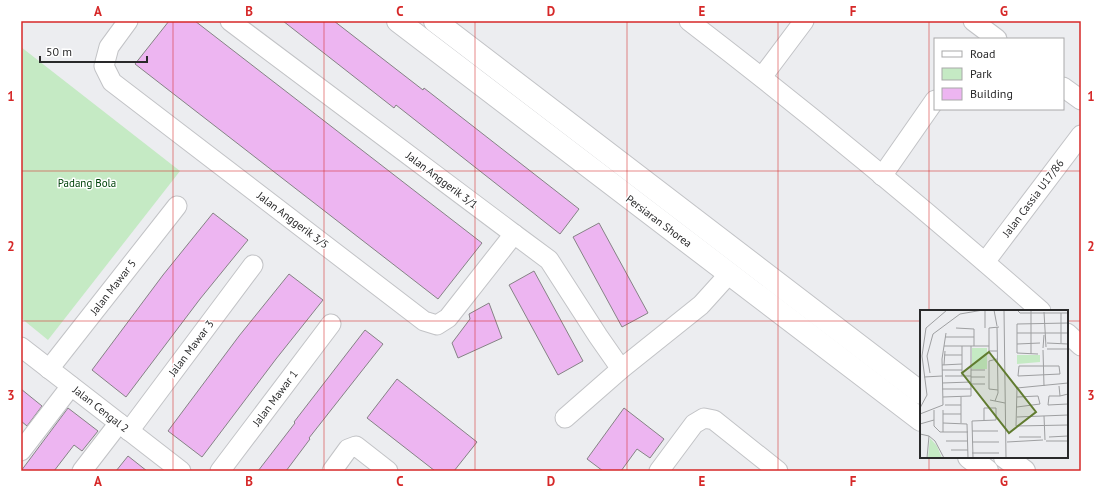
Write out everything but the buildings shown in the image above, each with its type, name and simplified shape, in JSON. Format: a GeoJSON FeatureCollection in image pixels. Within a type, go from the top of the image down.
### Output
{"type":"FeatureCollection","features":[{"type":"Feature","properties":{"kind":"main road","name":"Persiaran Shorea"},"geometry":{"type":"LineString","coordinates":[[398,21],[920,419]]}},
{"type":"Feature","properties":{"kind":"main road","name":"Persiaran Shorea"},"geometry":{"type":"LineString","coordinates":[[435,21],[920,391]]}},
{"type":"Feature","properties":{"kind":"main road"},"geometry":{"type":"LineString","coordinates":[[692,218],[703,233],[728,259],[729,274],[739,272],[750,276],[781,293],[796,297]]}},
{"type":"Feature","properties":{"kind":"main road"},"geometry":{"type":"LineString","coordinates":[[970,458],[988,471]]}},
{"type":"Feature","properties":{"kind":"main road"},"geometry":{"type":"LineString","coordinates":[[1006,458],[1024,471]]}},
{"type":"Feature","properties":{"kind":"street","name":"Jalan Anggerik 3/5"},"geometry":{"type":"LineString","coordinates":[[128,21],[109,47],[104,66],[112,82],[424,321],[437,324],[448,318],[514,234]]}},
{"type":"Feature","properties":{"kind":"street","name":"Jalan Anggerik 3/1"},"geometry":{"type":"LineString","coordinates":[[230,21],[550,260],[621,370]]}},
{"type":"Feature","properties":{"kind":"street"},"geometry":{"type":"LineString","coordinates":[[689,21],[762,78],[882,176],[1040,310]]}},
{"type":"Feature","properties":{"kind":"street"},"geometry":{"type":"LineString","coordinates":[[762,78],[804,21]]}},
{"type":"Feature","properties":{"kind":"street"},"geometry":{"type":"LineString","coordinates":[[1064,88],[1081,100]]}},
{"type":"Feature","properties":{"kind":"street"},"geometry":{"type":"LineString","coordinates":[[882,176],[934,101]]}},
{"type":"Feature","properties":{"kind":"street","name":"Jalan Cassia U17/86"},"geometry":{"type":"LineString","coordinates":[[985,262],[1081,135]]}},
{"type":"Feature","properties":{"kind":"street","name":"Jalan Mawar 5"},"geometry":{"type":"LineString","coordinates":[[49,369],[177,206]]}},
{"type":"Feature","properties":{"kind":"street","name":"Jalan Mawar 3"},"geometry":{"type":"LineString","coordinates":[[82,471],[124,427],[254,266]]}},
{"type":"Feature","properties":{"kind":"street"},"geometry":{"type":"LineString","coordinates":[[565,418],[701,305],[729,274]]}},
{"type":"Feature","properties":{"kind":"street","name":"Jalan Mawar 1"},"geometry":{"type":"LineString","coordinates":[[220,471],[331,324]]}},
{"type":"Feature","properties":{"kind":"street"},"geometry":{"type":"LineString","coordinates":[[1068,335],[1081,346]]}},
{"type":"Feature","properties":{"kind":"street","name":"Jalan Cengal 2"},"geometry":{"type":"LineString","coordinates":[[21,347],[181,471]]}},
{"type":"Feature","properties":{"kind":"street"},"geometry":{"type":"LineString","coordinates":[[24,442],[72,386]]}},
{"type":"Feature","properties":{"kind":"street"},"geometry":{"type":"LineString","coordinates":[[659,471],[694,424],[704,418],[714,420],[778,471]]}},
{"type":"Feature","properties":{"kind":"street"},"geometry":{"type":"LineString","coordinates":[[332,471],[348,449],[356,446],[377,467]]}},
{"type":"Feature","properties":{"kind":"green space","name":"Padang Bola"},"geometry":{"type":"Polygon","coordinates":[[[21,47],[180,171],[48,340],[21,318],[21,47]]]}}]}
